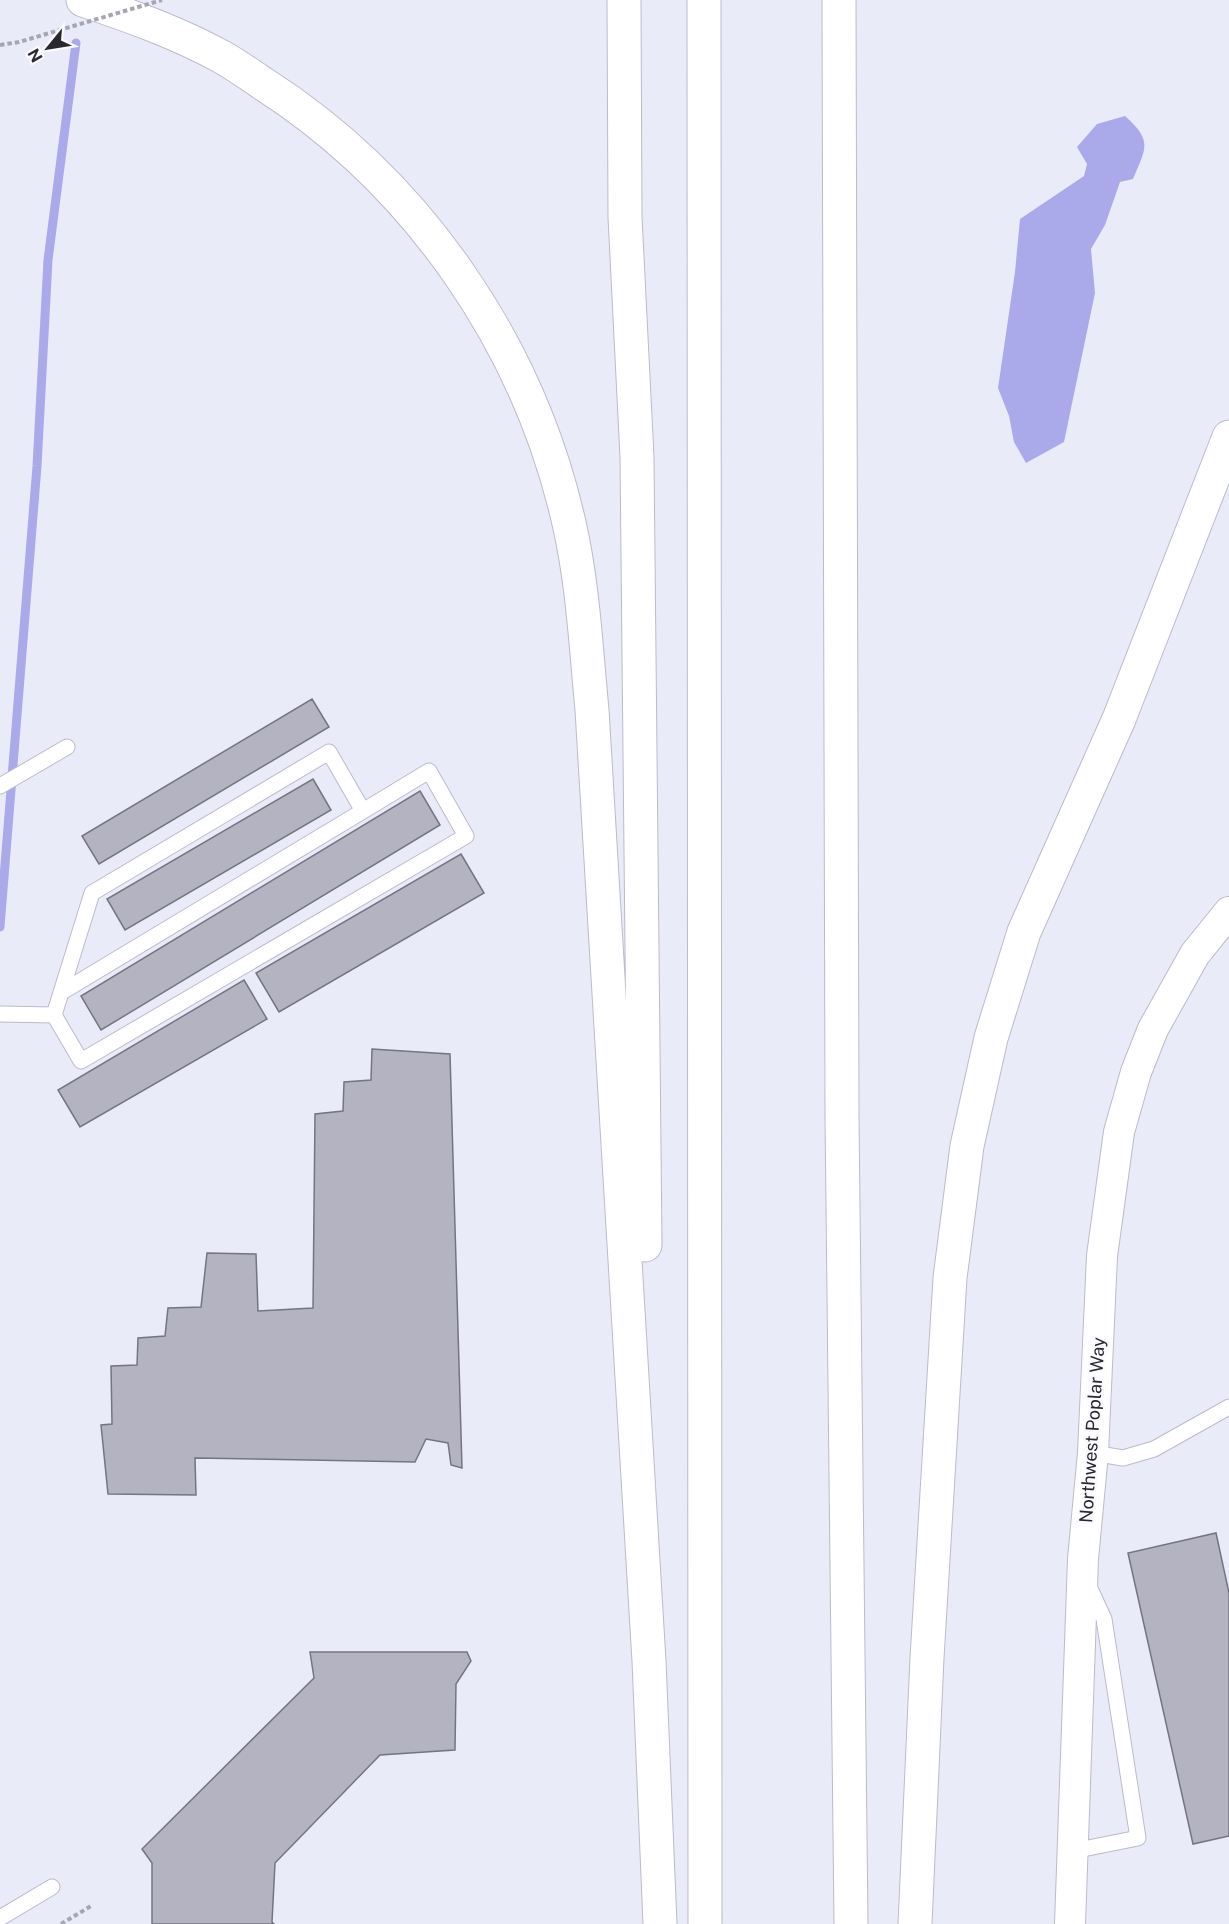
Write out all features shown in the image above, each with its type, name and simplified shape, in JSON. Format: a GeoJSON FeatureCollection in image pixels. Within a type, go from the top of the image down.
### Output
{"type":"FeatureCollection","features":[{"type":"Feature","properties":{"kind":"highway"},"geometry":{"type":"LineString","coordinates":[[83,0],[146,21],[223,58],[295,104],[361,158],[420,219],[471,288],[524,390],[546,441],[569,523],[581,601],[592,710],[649,1661],[660,1924]]}},
{"type":"Feature","properties":{"kind":"highway"},"geometry":{"type":"LineString","coordinates":[[624,0],[625,217],[637,458],[649,1661]]}},
{"type":"Feature","properties":{"kind":"highway"},"geometry":{"type":"LineString","coordinates":[[637,458],[645,216],[642,0]]}},
{"type":"Feature","properties":{"kind":"highway"},"geometry":{"type":"LineString","coordinates":[[704,0],[705,1924]]}},
{"type":"Feature","properties":{"kind":"highway"},"geometry":{"type":"LineString","coordinates":[[839,0],[842,1128],[851,1924]]}},
{"type":"Feature","properties":{"kind":"highway"},"geometry":{"type":"LineString","coordinates":[[915,1924],[928,1646],[950,1278],[967,1146],[991,1038],[1024,932],[1119,719],[1229,437]]}},
{"type":"Feature","properties":{"kind":"street","name":"Northwest Poplar Way"},"geometry":{"type":"LineString","coordinates":[[1070,1924],[1082,1573],[1093,1453],[1102,1256],[1119,1132],[1136,1072],[1153,1029],[1195,954],[1229,912]]}},
{"type":"Feature","properties":{"kind":"lane"},"geometry":{"type":"LineString","coordinates":[[0,786],[67,747]]}},
{"type":"Feature","properties":{"kind":"lane"},"geometry":{"type":"LineString","coordinates":[[54,1015],[92,893],[329,753],[363,811]]}},
{"type":"Feature","properties":{"kind":"lane"},"geometry":{"type":"LineString","coordinates":[[54,1015],[81,1061],[466,836],[429,771],[62,993]]}},
{"type":"Feature","properties":{"kind":"lane"},"geometry":{"type":"LineString","coordinates":[[0,1014],[54,1015]]}},
{"type":"Feature","properties":{"kind":"lane"},"geometry":{"type":"LineString","coordinates":[[1093,1453],[1123,1458],[1154,1449],[1229,1407]]}},
{"type":"Feature","properties":{"kind":"lane"},"geometry":{"type":"LineString","coordinates":[[1073,1851],[1138,1838],[1104,1619],[1082,1573]]}},
{"type":"Feature","properties":{"kind":"lane"},"geometry":{"type":"LineString","coordinates":[[0,1918],[52,1887]]}},
{"type":"Feature","properties":{"kind":"path"},"geometry":{"type":"LineString","coordinates":[[0,45],[19,42],[162,0]]}},
{"type":"Feature","properties":{"kind":"path"},"geometry":{"type":"LineString","coordinates":[[61,1924],[91,1906]]}},
{"type":"Feature","properties":{"kind":"water"},"geometry":{"type":"Polygon","coordinates":[[[1125,116],[1140,132],[1144,152],[1133,179],[1120,182],[1105,225],[1091,249],[1095,293],[1064,442],[1026,463],[1014,442],[1009,416],[998,388],[1015,272],[1020,219],[1084,176],[1087,164],[1077,147],[1097,124],[1125,116]]]}},
{"type":"Feature","properties":{"kind":"building"},"geometry":{"type":"Polygon","coordinates":[[[312,699],[329,727],[99,864],[82,836],[312,699]]]}},
{"type":"Feature","properties":{"kind":"building"},"geometry":{"type":"Polygon","coordinates":[[[313,779],[331,810],[125,930],[107,899],[313,779]]]}},
{"type":"Feature","properties":{"kind":"building"},"geometry":{"type":"Polygon","coordinates":[[[420,791],[440,825],[101,1030],[81,996],[420,791]]]}},
{"type":"Feature","properties":{"kind":"building"},"geometry":{"type":"Polygon","coordinates":[[[461,854],[484,893],[279,1012],[256,973],[461,854]]]}},
{"type":"Feature","properties":{"kind":"building"},"geometry":{"type":"Polygon","coordinates":[[[244,980],[267,1019],[80,1127],[58,1090],[244,980]]]}},
{"type":"Feature","properties":{"kind":"building"},"geometry":{"type":"Polygon","coordinates":[[[372,1049],[450,1054],[462,1468],[451,1465],[448,1443],[426,1439],[415,1462],[195,1458],[196,1495],[108,1494],[101,1425],[112,1424],[111,1366],[137,1365],[138,1338],[165,1336],[168,1308],[201,1307],[207,1253],[256,1254],[258,1311],[313,1308],[315,1114],[343,1111],[344,1082],[371,1080],[372,1049]]]}},
{"type":"Feature","properties":{"kind":"building"},"geometry":{"type":"Polygon","coordinates":[[[1216,1533],[1229,1593],[1229,1836],[1193,1844],[1128,1553],[1216,1533]]]}},
{"type":"Feature","properties":{"kind":"building"},"geometry":{"type":"Polygon","coordinates":[[[310,1652],[467,1652],[471,1661],[456,1684],[455,1750],[380,1755],[275,1863],[272,1922],[274,1924],[152,1924],[152,1863],[142,1849],[314,1678],[310,1652]]]}},
{"type":"Feature","properties":{"kind":"waterway"},"geometry":{"type":"LineString","coordinates":[[0,927],[37,466],[48,260],[76,43]]}}]}
